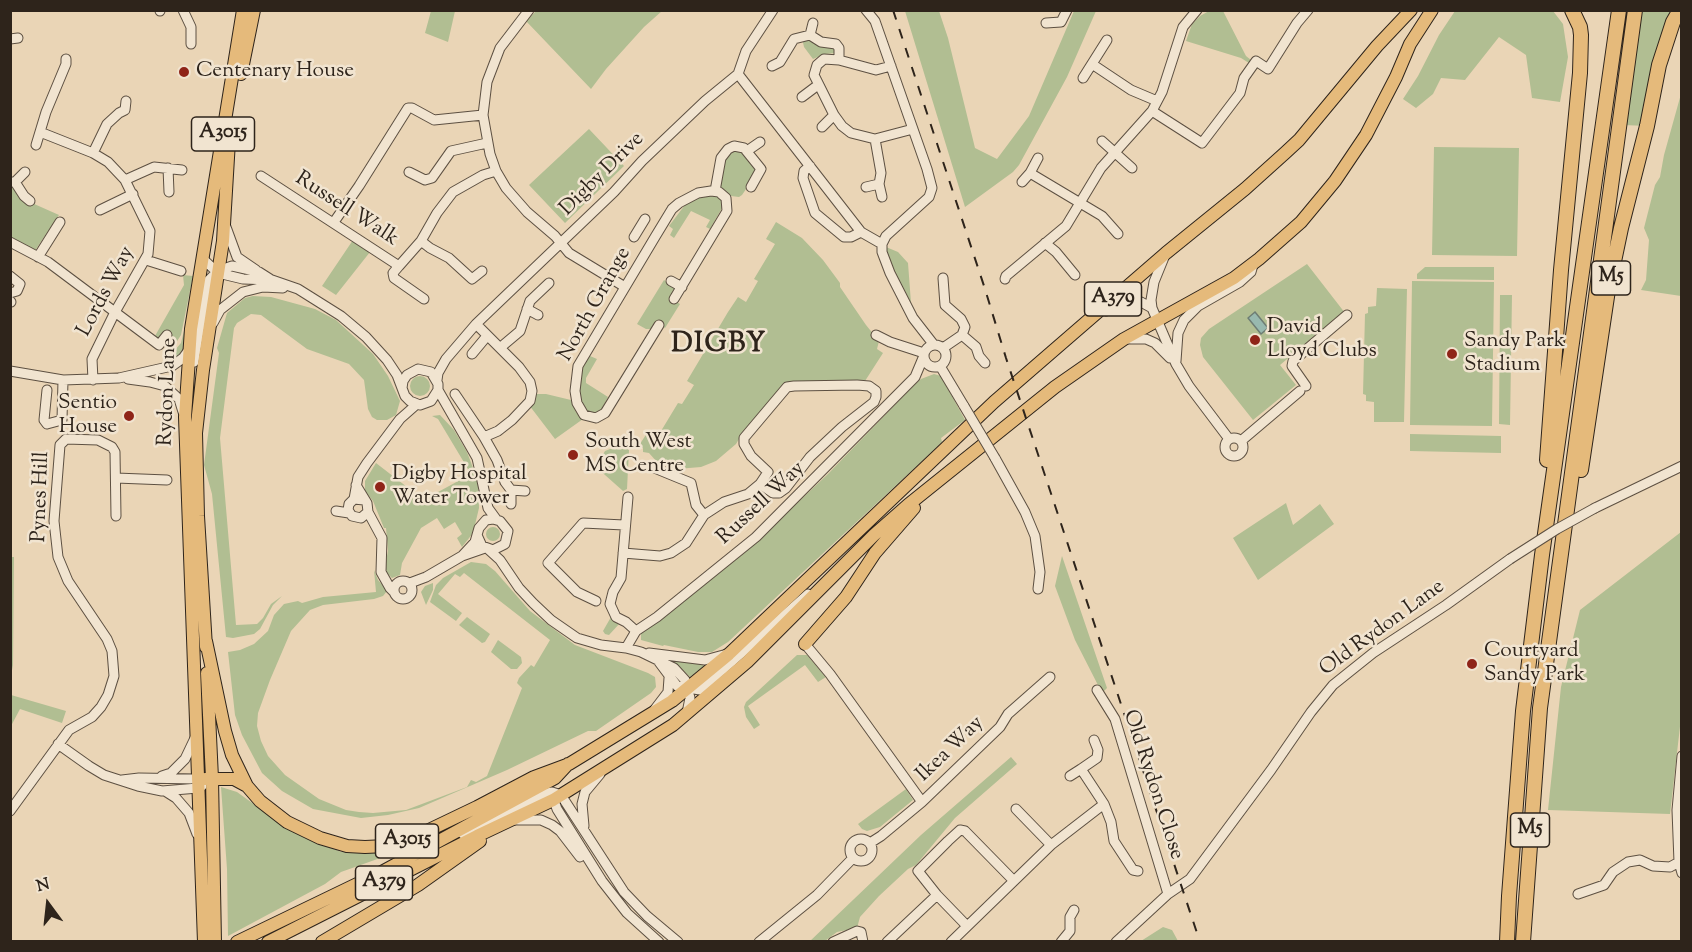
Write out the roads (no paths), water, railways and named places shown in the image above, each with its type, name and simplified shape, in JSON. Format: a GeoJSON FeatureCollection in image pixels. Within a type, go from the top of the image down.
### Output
{"type":"FeatureCollection","features":[{"type":"Feature","properties":{"kind":"highway","name":"M5"},"geometry":{"type":"LineString","coordinates":[[1542,555],[1540,530],[1580,73],[1580,27],[1572,10]]}},
{"type":"Feature","properties":{"kind":"highway","name":"M5"},"geometry":{"type":"LineString","coordinates":[[1507,942],[1523,711],[1542,555],[1619,10]]}},
{"type":"Feature","properties":{"kind":"highway","name":"M5"},"geometry":{"type":"LineString","coordinates":[[1523,942],[1540,708],[1635,10]]}},
{"type":"Feature","properties":{"kind":"highway","name":"M5"},"geometry":{"type":"LineString","coordinates":[[1560,551],[1581,471],[1608,290],[1621,228],[1647,126],[1659,65],[1673,22],[1680,10]]}},
{"type":"Feature","properties":{"kind":"main road","name":"Rydon Lane"},"geometry":{"type":"LineString","coordinates":[[209,938],[199,839],[184,417],[188,351],[243,10]]}},
{"type":"Feature","properties":{"kind":"main road","name":"Rydon Lane"},"geometry":{"type":"LineString","coordinates":[[209,938],[212,778],[198,516],[196,433],[225,222],[228,150],[254,10]]}},
{"type":"Feature","properties":{"kind":"main road","name":"A379"},"geometry":{"type":"LineString","coordinates":[[237,942],[380,873],[555,778],[569,764],[688,689],[729,654],[888,501],[1020,379],[1166,253],[1259,177],[1299,140],[1377,46],[1411,10]]}},
{"type":"Feature","properties":{"kind":"main road","name":"A379"},"geometry":{"type":"LineString","coordinates":[[268,942],[512,820],[605,768],[674,725],[747,662],[874,535],[1055,387],[1124,339],[1154,314],[1234,278],[1254,263],[1301,222],[1335,181],[1366,135],[1410,44],[1432,10]]}},
{"type":"Feature","properties":{"kind":"main road","name":"A379"},"geometry":{"type":"LineString","coordinates":[[805,644],[846,597],[875,553],[937,483]]}},
{"type":"Feature","properties":{"kind":"main road","name":"A3015"},"geometry":{"type":"LineString","coordinates":[[206,641],[225,731],[232,755],[247,786],[271,810],[301,830],[347,846],[386,846],[417,837],[534,777],[569,764]]}},
{"type":"Feature","properties":{"kind":"main road"},"geometry":{"type":"LineString","coordinates":[[198,784],[212,778],[234,779],[247,786]]}},
{"type":"Feature","properties":{"kind":"main road","name":"A379"},"geometry":{"type":"LineString","coordinates":[[322,942],[418,885],[500,826]]}},
{"type":"Feature","properties":{"kind":"street"},"geometry":{"type":"LineString","coordinates":[[183,10],[191,27],[191,44]]}},
{"type":"Feature","properties":{"kind":"street"},"geometry":{"type":"LineString","coordinates":[[529,10],[495,56],[487,82],[483,115],[487,143],[496,171],[520,205],[569,253],[625,287]]}},
{"type":"Feature","properties":{"kind":"street","name":"Digby Drive"},"geometry":{"type":"LineString","coordinates":[[425,370],[436,366],[446,358],[476,324],[705,101],[738,74],[746,51],[773,10]]}},
{"type":"Feature","properties":{"kind":"street"},"geometry":{"type":"LineString","coordinates":[[866,10],[873,17],[932,188],[928,197],[886,236],[882,244],[882,252],[890,273],[919,327],[928,366],[937,367],[964,406],[1025,512],[1035,536],[1040,572],[1038,589]]}},
{"type":"Feature","properties":{"kind":"street"},"geometry":{"type":"LineString","coordinates":[[1046,23],[1061,22],[1067,10]]}},
{"type":"Feature","properties":{"kind":"street"},"geometry":{"type":"LineString","coordinates":[[1005,279],[1066,226],[1090,184],[1152,111],[1162,92],[1183,27],[1197,10]]}},
{"type":"Feature","properties":{"kind":"street"},"geometry":{"type":"LineString","coordinates":[[1152,111],[1202,143],[1240,93],[1244,78],[1256,61],[1269,69],[1308,10]]}},
{"type":"Feature","properties":{"kind":"street"},"geometry":{"type":"LineString","coordinates":[[810,35],[813,22]]}},
{"type":"Feature","properties":{"kind":"street"},"geometry":{"type":"LineString","coordinates":[[772,66],[780,62],[794,39],[810,35],[821,42],[836,44],[839,48],[838,60]]}},
{"type":"Feature","properties":{"kind":"street"},"geometry":{"type":"LineString","coordinates":[[1083,78],[1107,40]]}},
{"type":"Feature","properties":{"kind":"street"},"geometry":{"type":"LineString","coordinates":[[36,145],[66,59]]}},
{"type":"Feature","properties":{"kind":"street"},"geometry":{"type":"LineString","coordinates":[[891,66],[876,70],[838,60],[824,60],[817,65],[814,75],[834,115],[851,133],[876,139],[913,129]]}},
{"type":"Feature","properties":{"kind":"street"},"geometry":{"type":"LineString","coordinates":[[1092,64],[1131,90],[1156,101]]}},
{"type":"Feature","properties":{"kind":"street"},"geometry":{"type":"LineString","coordinates":[[738,74],[861,232],[882,244]]}},
{"type":"Feature","properties":{"kind":"street"},"geometry":{"type":"LineString","coordinates":[[802,97],[818,86]]}},
{"type":"Feature","properties":{"kind":"street"},"geometry":{"type":"LineString","coordinates":[[93,153],[108,124],[126,106],[135,116]]}},
{"type":"Feature","properties":{"kind":"street"},"geometry":{"type":"LineString","coordinates":[[334,222],[364,167],[408,108],[434,120],[483,115]]}},
{"type":"Feature","properties":{"kind":"street"},"geometry":{"type":"LineString","coordinates":[[822,127],[834,115]]}},
{"type":"Feature","properties":{"kind":"street","name":"Lords Way"},"geometry":{"type":"LineString","coordinates":[[40,132],[93,153],[108,162],[125,180],[149,227],[151,237],[146,260],[115,312],[92,359],[93,380]]}},
{"type":"Feature","properties":{"kind":"street"},"geometry":{"type":"LineString","coordinates":[[876,139],[882,197]]}},
{"type":"Feature","properties":{"kind":"street"},"geometry":{"type":"LineString","coordinates":[[1102,141],[1132,168]]}},
{"type":"Feature","properties":{"kind":"street"},"geometry":{"type":"LineString","coordinates":[[747,151],[760,142]]}},
{"type":"Feature","properties":{"kind":"street"},"geometry":{"type":"LineString","coordinates":[[409,172],[425,180],[432,178],[452,151],[487,143]]}},
{"type":"Feature","properties":{"kind":"street"},"geometry":{"type":"LineString","coordinates":[[674,299],[728,211],[726,198],[715,191],[723,154],[734,146],[744,148],[761,170],[751,187]]}},
{"type":"Feature","properties":{"kind":"street"},"geometry":{"type":"LineString","coordinates":[[1022,182],[1038,158]]}},
{"type":"Feature","properties":{"kind":"street"},"geometry":{"type":"LineString","coordinates":[[810,166],[804,171],[803,178],[815,213],[844,237],[851,237],[861,232]]}},
{"type":"Feature","properties":{"kind":"street"},"geometry":{"type":"LineString","coordinates":[[125,180],[150,168],[182,170]]}},
{"type":"Feature","properties":{"kind":"street"},"geometry":{"type":"LineString","coordinates":[[168,168],[169,192]]}},
{"type":"Feature","properties":{"kind":"street"},"geometry":{"type":"LineString","coordinates":[[399,266],[421,241],[437,213],[453,192],[483,175],[496,171]]}},
{"type":"Feature","properties":{"kind":"street"},"geometry":{"type":"LineString","coordinates":[[25,172],[13,182],[30,201]]}},
{"type":"Feature","properties":{"kind":"street"},"geometry":{"type":"LineString","coordinates":[[1030,173],[1102,216],[1115,230],[1103,233]]}},
{"type":"Feature","properties":{"kind":"street","name":"Russell Walk"},"geometry":{"type":"LineString","coordinates":[[261,176],[399,266],[393,273],[394,278],[424,299]]}},
{"type":"Feature","properties":{"kind":"street"},"geometry":{"type":"LineString","coordinates":[[867,187],[879,184]]}},
{"type":"Feature","properties":{"kind":"street","name":"North Grange"},"geometry":{"type":"LineString","coordinates":[[652,336],[605,413],[596,418],[584,415],[579,408],[575,391],[576,370],[672,209],[698,193],[715,191]]}},
{"type":"Feature","properties":{"kind":"street"},"geometry":{"type":"LineString","coordinates":[[100,210],[133,194]]}},
{"type":"Feature","properties":{"kind":"street"},"geometry":{"type":"LineString","coordinates":[[38,257],[60,222]]}},
{"type":"Feature","properties":{"kind":"street"},"geometry":{"type":"LineString","coordinates":[[225,222],[237,257],[272,280],[298,290],[355,327],[387,360],[404,370],[431,372],[450,412],[477,458],[488,508],[496,519],[507,527],[508,536],[505,544],[509,574]]}},
{"type":"Feature","properties":{"kind":"street","name":"North Grange"},"geometry":{"type":"LineString","coordinates":[[634,237],[642,224],[655,237]]}},
{"type":"Feature","properties":{"kind":"street"},"geometry":{"type":"LineString","coordinates":[[421,241],[449,258],[472,279],[482,271]]}},
{"type":"Feature","properties":{"kind":"street"},"geometry":{"type":"LineString","coordinates":[[10,242],[38,257],[168,352]]}},
{"type":"Feature","properties":{"kind":"street"},"geometry":{"type":"LineString","coordinates":[[1045,243],[1056,252],[1075,275]]}},
{"type":"Feature","properties":{"kind":"street"},"geometry":{"type":"LineString","coordinates":[[1154,314],[1154,282],[1166,253]]}},
{"type":"Feature","properties":{"kind":"street"},"geometry":{"type":"LineString","coordinates":[[1027,258],[1034,267]]}},
{"type":"Feature","properties":{"kind":"street"},"geometry":{"type":"LineString","coordinates":[[203,259],[218,273],[243,279],[272,280]]}},
{"type":"Feature","properties":{"kind":"street"},"geometry":{"type":"LineString","coordinates":[[146,260],[181,271]]}},
{"type":"Feature","properties":{"kind":"street"},"geometry":{"type":"LineString","coordinates":[[1176,364],[1178,333],[1184,320],[1198,306],[1248,275],[1254,263]]}},
{"type":"Feature","properties":{"kind":"street"},"geometry":{"type":"LineString","coordinates":[[218,273],[232,266],[260,272]]}},
{"type":"Feature","properties":{"kind":"street","name":"A3015"},"geometry":{"type":"LineString","coordinates":[[184,417],[208,281],[218,273]]}},
{"type":"Feature","properties":{"kind":"street"},"geometry":{"type":"LineString","coordinates":[[10,276],[20,284],[17,291],[10,293]]}},
{"type":"Feature","properties":{"kind":"street"},"geometry":{"type":"LineString","coordinates":[[924,354],[929,346],[939,346],[962,335],[965,327],[957,315],[946,308],[943,278]]}},
{"type":"Feature","properties":{"kind":"street"},"geometry":{"type":"LineString","coordinates":[[671,281],[682,287]]}},
{"type":"Feature","properties":{"kind":"street"},"geometry":{"type":"LineString","coordinates":[[501,347],[519,331],[533,298],[549,283]]}},
{"type":"Feature","properties":{"kind":"street"},"geometry":{"type":"LineString","coordinates":[[210,329],[220,310],[243,292],[263,287],[298,290]]}},
{"type":"Feature","properties":{"kind":"street"},"geometry":{"type":"LineString","coordinates":[[931,290],[943,290]]}},
{"type":"Feature","properties":{"kind":"street"},"geometry":{"type":"LineString","coordinates":[[1020,379],[1033,375],[1114,305],[1130,301],[1141,302],[1154,314],[1176,364],[1193,392],[1229,439]]}},
{"type":"Feature","properties":{"kind":"street"},"geometry":{"type":"LineString","coordinates":[[527,309],[538,315]]}},
{"type":"Feature","properties":{"kind":"street"},"geometry":{"type":"LineString","coordinates":[[1241,441],[1303,388],[1292,366],[1293,361],[1347,315]]}},
{"type":"Feature","properties":{"kind":"street"},"geometry":{"type":"LineString","coordinates":[[476,324],[501,347],[528,378],[532,391],[532,397],[512,420],[484,437]]}},
{"type":"Feature","properties":{"kind":"street"},"geometry":{"type":"LineString","coordinates":[[642,331],[652,336],[658,325]]}},
{"type":"Feature","properties":{"kind":"street"},"geometry":{"type":"LineString","coordinates":[[919,327],[939,346],[946,357],[937,367]]}},
{"type":"Feature","properties":{"kind":"street"},"geometry":{"type":"LineString","coordinates":[[159,345],[167,335]]}},
{"type":"Feature","properties":{"kind":"street"},"geometry":{"type":"LineString","coordinates":[[876,335],[884,345],[924,354]]}},
{"type":"Feature","properties":{"kind":"street"},"geometry":{"type":"LineString","coordinates":[[962,335],[972,342],[985,363]]}},
{"type":"Feature","properties":{"kind":"street"},"geometry":{"type":"LineString","coordinates":[[472,354],[487,336]]}},
{"type":"Feature","properties":{"kind":"street"},"geometry":{"type":"LineString","coordinates":[[1124,339],[1146,339],[1155,343],[1176,364]]}},
{"type":"Feature","properties":{"kind":"street"},"geometry":{"type":"LineString","coordinates":[[10,371],[63,380],[119,378],[172,366],[188,351]]}},
{"type":"Feature","properties":{"kind":"street","name":"Russell Way"},"geometry":{"type":"LineString","coordinates":[[626,648],[636,631],[756,537],[915,377],[924,354]]}},
{"type":"Feature","properties":{"kind":"street","name":"Digby Drive"},"geometry":{"type":"LineString","coordinates":[[437,386],[438,373],[446,358]]}},
{"type":"Feature","properties":{"kind":"street"},"geometry":{"type":"LineString","coordinates":[[387,360],[406,398],[400,419]]}},
{"type":"Feature","properties":{"kind":"street","name":"Russell Way"},"geometry":{"type":"LineString","coordinates":[[915,377],[937,367]]}},
{"type":"Feature","properties":{"kind":"street"},"geometry":{"type":"LineString","coordinates":[[402,388],[403,381],[412,371]]}},
{"type":"Feature","properties":{"kind":"street"},"geometry":{"type":"LineString","coordinates":[[119,378],[150,381],[165,386],[179,399],[184,417]]}},
{"type":"Feature","properties":{"kind":"street"},"geometry":{"type":"LineString","coordinates":[[47,390],[44,420],[48,427],[62,420],[63,380]]}},
{"type":"Feature","properties":{"kind":"street"},"geometry":{"type":"LineString","coordinates":[[623,553],[660,556],[671,553],[686,543],[704,515],[718,505],[748,494],[760,484],[768,472],[750,456],[744,444],[744,438],[783,390],[794,386],[857,385],[869,386],[876,391],[874,402],[842,427],[810,457],[786,488],[779,493],[773,493],[760,484]]}},
{"type":"Feature","properties":{"kind":"street"},"geometry":{"type":"LineString","coordinates":[[364,515],[354,518],[358,477],[400,419],[435,397],[437,386]]}},
{"type":"Feature","properties":{"kind":"street"},"geometry":{"type":"LineString","coordinates":[[455,394],[497,459],[505,482],[511,490],[511,504]]}},
{"type":"Feature","properties":{"kind":"street"},"geometry":{"type":"LineString","coordinates":[[406,398],[422,404],[437,405],[450,412]]}},
{"type":"Feature","properties":{"kind":"street"},"geometry":{"type":"LineString","coordinates":[[1235,438],[1241,441],[1243,444],[1241,453],[1233,456],[1226,451],[1226,442],[1229,439],[1235,438]]}},
{"type":"Feature","properties":{"kind":"street","name":"Pynes Hill"},"geometry":{"type":"LineString","coordinates":[[10,811],[69,730],[92,717],[101,707],[114,676],[114,661],[107,639],[68,581],[58,557],[54,521],[62,441],[82,439],[105,442],[115,452],[117,516]]}},
{"type":"Feature","properties":{"kind":"street","name":"Old Rydon Lane"},"geometry":{"type":"LineString","coordinates":[[1116,942],[1168,894],[1190,879],[1333,685],[1361,662],[1557,529],[1682,466]]}},
{"type":"Feature","properties":{"kind":"street"},"geometry":{"type":"LineString","coordinates":[[652,468],[691,483],[696,505],[704,515]]}},
{"type":"Feature","properties":{"kind":"street"},"geometry":{"type":"LineString","coordinates":[[116,478],[167,480]]}},
{"type":"Feature","properties":{"kind":"street"},"geometry":{"type":"LineString","coordinates":[[511,490],[525,491]]}},
{"type":"Feature","properties":{"kind":"street"},"geometry":{"type":"LineString","coordinates":[[462,556],[475,542],[484,520],[485,496]]}},
{"type":"Feature","properties":{"kind":"street"},"geometry":{"type":"LineString","coordinates":[[628,497],[621,578],[612,592],[610,604],[616,617],[636,631]]}},
{"type":"Feature","properties":{"kind":"street"},"geometry":{"type":"LineString","coordinates":[[354,505],[367,504],[364,515]]}},
{"type":"Feature","properties":{"kind":"street"},"geometry":{"type":"LineString","coordinates":[[364,515],[375,524],[382,538],[384,549],[381,565],[385,579],[395,588],[400,599],[406,599],[412,594],[411,586],[404,581],[395,588]]}},
{"type":"Feature","properties":{"kind":"street"},"geometry":{"type":"LineString","coordinates":[[481,525],[489,519],[496,519]]}},
{"type":"Feature","properties":{"kind":"street"},"geometry":{"type":"LineString","coordinates":[[596,602],[577,592],[548,563],[583,523],[624,525]]}},
{"type":"Feature","properties":{"kind":"street"},"geometry":{"type":"LineString","coordinates":[[477,535],[480,543],[500,560],[519,588],[551,620],[577,638],[641,652],[705,660],[729,654]]}},
{"type":"Feature","properties":{"kind":"street"},"geometry":{"type":"LineString","coordinates":[[411,586],[462,556],[487,549],[498,549],[505,544]]}},
{"type":"Feature","properties":{"kind":"street"},"geometry":{"type":"LineString","coordinates":[[657,660],[669,678],[678,686],[700,690],[806,595],[825,584]]}},
{"type":"Feature","properties":{"kind":"street"},"geometry":{"type":"LineString","coordinates":[[805,644],[830,674],[922,802]]}},
{"type":"Feature","properties":{"kind":"street"},"geometry":{"type":"LineString","coordinates":[[641,652],[674,668],[685,680],[690,698],[687,714]]}},
{"type":"Feature","properties":{"kind":"street","name":"Ikea Way"},"geometry":{"type":"LineString","coordinates":[[870,843],[922,802],[1000,728],[1008,714],[1050,677]]}},
{"type":"Feature","properties":{"kind":"street"},"geometry":{"type":"LineString","coordinates":[[651,714],[668,692],[669,678]]}},
{"type":"Feature","properties":{"kind":"street","name":"Old Rydon Close"},"geometry":{"type":"LineString","coordinates":[[1097,690],[1115,719],[1168,894]]}},
{"type":"Feature","properties":{"kind":"street"},"geometry":{"type":"LineString","coordinates":[[151,779],[171,773],[185,759],[196,736]]}},
{"type":"Feature","properties":{"kind":"street"},"geometry":{"type":"LineString","coordinates":[[1070,776],[1097,758],[1098,750],[1094,740]]}},
{"type":"Feature","properties":{"kind":"street"},"geometry":{"type":"LineString","coordinates":[[58,744],[104,775],[138,786],[165,791],[176,798],[189,813],[199,839]]}},
{"type":"Feature","properties":{"kind":"street"},"geometry":{"type":"LineString","coordinates":[[1682,756],[1677,810],[1679,861],[1682,873]]}},
{"type":"Feature","properties":{"kind":"street"},"geometry":{"type":"LineString","coordinates":[[586,836],[582,817],[585,792],[605,768]]}},
{"type":"Feature","properties":{"kind":"street"},"geometry":{"type":"LineString","coordinates":[[1081,769],[1104,804],[1111,822],[1114,841],[1133,870],[1138,871]]}},
{"type":"Feature","properties":{"kind":"street"},"geometry":{"type":"LineString","coordinates":[[121,780],[139,778],[198,784]]}},
{"type":"Feature","properties":{"kind":"street"},"geometry":{"type":"LineString","coordinates":[[555,778],[555,795],[602,881]]}},
{"type":"Feature","properties":{"kind":"street"},"geometry":{"type":"LineString","coordinates":[[165,791],[198,784]]}},
{"type":"Feature","properties":{"kind":"street"},"geometry":{"type":"LineString","coordinates":[[555,795],[624,892],[647,916],[678,942]]}},
{"type":"Feature","properties":{"kind":"street"},"geometry":{"type":"LineString","coordinates":[[411,856],[555,795]]}},
{"type":"Feature","properties":{"kind":"street"},"geometry":{"type":"LineString","coordinates":[[951,942],[1051,844],[1104,804]]}},
{"type":"Feature","properties":{"kind":"street"},"geometry":{"type":"LineString","coordinates":[[1016,809],[1051,844]]}},
{"type":"Feature","properties":{"kind":"street"},"geometry":{"type":"LineString","coordinates":[[512,820],[541,820],[560,831],[627,913],[659,942]]}},
{"type":"Feature","properties":{"kind":"street"},"geometry":{"type":"LineString","coordinates":[[967,926],[918,871],[960,830],[970,836],[1014,881]]}},
{"type":"Feature","properties":{"kind":"street"},"geometry":{"type":"LineString","coordinates":[[865,839],[870,843],[873,850],[869,858],[862,861],[853,858],[850,855],[850,848],[854,841],[865,839]]}},
{"type":"Feature","properties":{"kind":"street"},"geometry":{"type":"LineString","coordinates":[[759,942],[817,895],[853,858]]}},
{"type":"Feature","properties":{"kind":"street"},"geometry":{"type":"LineString","coordinates":[[1578,894],[1604,885],[1612,872],[1628,862],[1640,860],[1653,866],[1670,867],[1679,861]]}},
{"type":"Feature","properties":{"kind":"street"},"geometry":{"type":"LineString","coordinates":[[887,942],[937,895]]}},
{"type":"Feature","properties":{"kind":"street"},"geometry":{"type":"LineString","coordinates":[[1061,942],[1070,931],[1070,917],[1074,910]]}},
{"type":"Feature","properties":{"kind":"street"},"geometry":{"type":"LineString","coordinates":[[833,942],[857,931],[861,932],[863,942]]}},
{"type":"Feature","properties":{"kind":"water"},"geometry":{"type":"Polygon","coordinates":[[[1255,312],[1268,328],[1261,334],[1248,318],[1255,312]]]}},
{"type":"Feature","properties":{"kind":"railway"},"geometry":{"type":"LineString","coordinates":[[893,10],[1200,942]]}},
{"type":"Feature","properties":{"kind":"place","name":"Centenary House"},"geometry":{"type":"Point","coordinates":[184,72]}},
{"type":"Feature","properties":{"kind":"place","name":"David Lloyd Clubs"},"geometry":{"type":"Point","coordinates":[1255,340]}},
{"type":"Feature","properties":{"kind":"place","name":"Sandy Park Stadium"},"geometry":{"type":"Point","coordinates":[1452,354]}},
{"type":"Feature","properties":{"kind":"place","name":"Sentio House"},"geometry":{"type":"Point","coordinates":[129,416]}},
{"type":"Feature","properties":{"kind":"place","name":"South West MS Centre"},"geometry":{"type":"Point","coordinates":[573,455]}},
{"type":"Feature","properties":{"kind":"place","name":"Digby Hospital Water Tower"},"geometry":{"type":"Point","coordinates":[380,487]}},
{"type":"Feature","properties":{"kind":"place","name":"Courtyard Sandy Park"},"geometry":{"type":"Point","coordinates":[1472,664]}},
{"type":"Feature","properties":{"kind":"district","name":"DIGBY"},"geometry":{"type":"Point","coordinates":[719,346]}}]}
